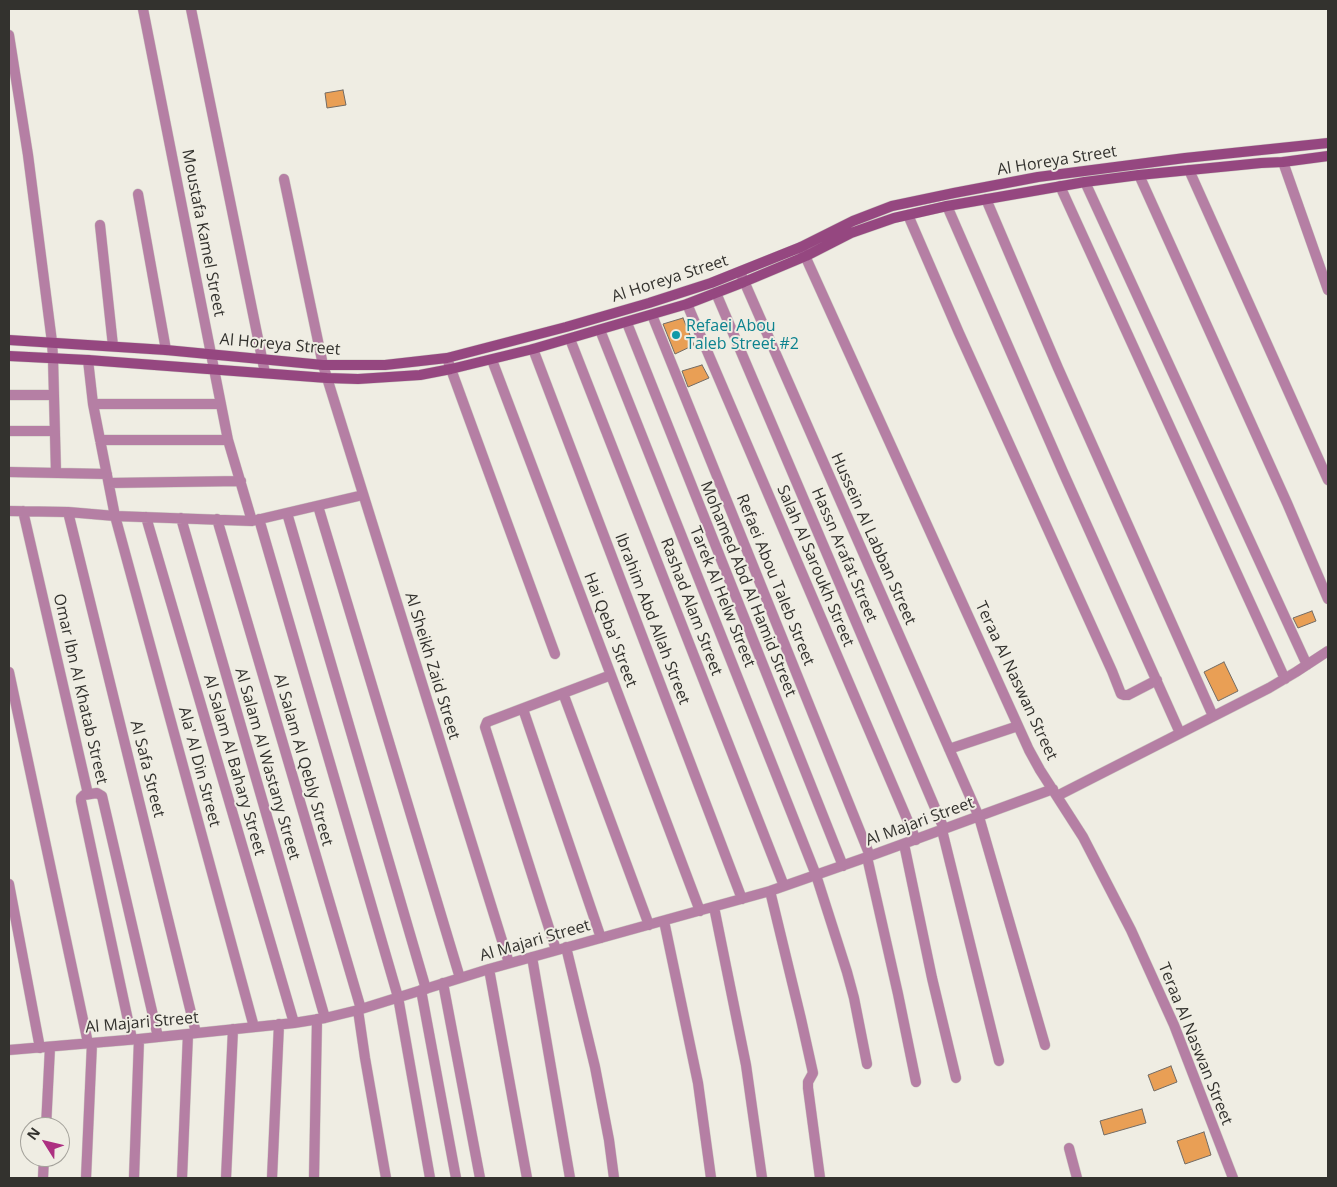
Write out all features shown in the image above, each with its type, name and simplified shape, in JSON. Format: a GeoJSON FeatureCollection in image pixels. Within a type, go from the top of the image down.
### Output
{"type":"FeatureCollection","features":[{"type":"Feature","properties":{"kind":"main road","name":"Al Horeya Street"},"geometry":{"type":"LineString","coordinates":[[9,340],[166,350],[323,365],[385,365],[447,358],[585,322],[804,252],[832,231],[879,210],[1038,177],[1148,162],[1328,143]]}},
{"type":"Feature","properties":{"kind":"main road"},"geometry":{"type":"LineString","coordinates":[[1260,150],[1261,163]]}},
{"type":"Feature","properties":{"kind":"main road","name":"Al Horeya Street"},"geometry":{"type":"LineString","coordinates":[[9,356],[327,378],[389,378],[420,375],[492,360],[687,304],[744,282],[804,252],[894,218],[947,206],[1085,182],[1328,156]]}},
{"type":"Feature","properties":{"kind":"street","name":"Moustafa Kamel Street"},"geometry":{"type":"LineString","coordinates":[[144,9],[228,440],[255,520],[398,997],[430,1178]]}},
{"type":"Feature","properties":{"kind":"street"},"geometry":{"type":"LineString","coordinates":[[191,9],[265,373]]}},
{"type":"Feature","properties":{"kind":"street"},"geometry":{"type":"LineString","coordinates":[[9,35],[28,155],[52,342],[56,473]]}},
{"type":"Feature","properties":{"kind":"street"},"geometry":{"type":"LineString","coordinates":[[1283,162],[1328,290]]}},
{"type":"Feature","properties":{"kind":"street"},"geometry":{"type":"LineString","coordinates":[[1188,170],[1328,480]]}},
{"type":"Feature","properties":{"kind":"street"},"geometry":{"type":"LineString","coordinates":[[1139,175],[1287,503],[1328,599]]}},
{"type":"Feature","properties":{"kind":"street","name":"Al Sheikh Zaid Street"},"geometry":{"type":"LineString","coordinates":[[284,179],[323,365],[509,963]]}},
{"type":"Feature","properties":{"kind":"street"},"geometry":{"type":"LineString","coordinates":[[1085,182],[1307,665]]}},
{"type":"Feature","properties":{"kind":"street"},"geometry":{"type":"LineString","coordinates":[[1060,186],[1285,678]]}},
{"type":"Feature","properties":{"kind":"street"},"geometry":{"type":"LineString","coordinates":[[138,194],[166,350]]}},
{"type":"Feature","properties":{"kind":"street"},"geometry":{"type":"LineString","coordinates":[[986,199],[1058,368],[1213,716]]}},
{"type":"Feature","properties":{"kind":"street"},"geometry":{"type":"LineString","coordinates":[[947,206],[1180,733]]}},
{"type":"Feature","properties":{"kind":"street"},"geometry":{"type":"LineString","coordinates":[[908,215],[959,333],[1122,694],[1124,696],[1128,695],[1157,680]]}},
{"type":"Feature","properties":{"kind":"street"},"geometry":{"type":"LineString","coordinates":[[100,225],[113,346]]}},
{"type":"Feature","properties":{"kind":"street","name":"Teraa Al Naswan Street"},"geometry":{"type":"LineString","coordinates":[[804,252],[1029,750],[1083,837],[1130,930],[1174,1025],[1233,1178]]}},
{"type":"Feature","properties":{"kind":"street","name":"Hussein Al Labban Street"},"geometry":{"type":"LineString","coordinates":[[740,272],[979,817],[1045,1045]]}},
{"type":"Feature","properties":{"kind":"street","name":"Hassn Arafat Street"},"geometry":{"type":"LineString","coordinates":[[716,293],[943,830],[999,1060]]}},
{"type":"Feature","properties":{"kind":"street","name":"Salah Al Saroukh Street"},"geometry":{"type":"LineString","coordinates":[[687,304],[916,840]]}},
{"type":"Feature","properties":{"kind":"street","name":"Refaei Abou Taleb Street"},"geometry":{"type":"LineString","coordinates":[[652,315],[868,857],[916,1082]]}},
{"type":"Feature","properties":{"kind":"street","name":"Mohamed Abd Al Hamid Street"},"geometry":{"type":"LineString","coordinates":[[626,323],[842,866]]}},
{"type":"Feature","properties":{"kind":"street","name":"Tarek Al Helw Street"},"geometry":{"type":"LineString","coordinates":[[600,330],[816,875],[847,972],[867,1064]]}},
{"type":"Feature","properties":{"kind":"street","name":"Rashad Alam Street"},"geometry":{"type":"LineString","coordinates":[[570,339],[784,886]]}},
{"type":"Feature","properties":{"kind":"street","name":"Ibrahim Abd Allah Street"},"geometry":{"type":"LineString","coordinates":[[533,349],[742,899]]}},
{"type":"Feature","properties":{"kind":"street"},"geometry":{"type":"LineString","coordinates":[[447,358],[555,654]]}},
{"type":"Feature","properties":{"kind":"street","name":"Ala' Al Din Street"},"geometry":{"type":"LineString","coordinates":[[88,360],[93,404],[115,516],[254,1027]]}},
{"type":"Feature","properties":{"kind":"street","name":"Hai Qeba' Street"},"geometry":{"type":"LineString","coordinates":[[492,360],[700,911]]}},
{"type":"Feature","properties":{"kind":"street"},"geometry":{"type":"LineString","coordinates":[[9,395],[54,395]]}},
{"type":"Feature","properties":{"kind":"street"},"geometry":{"type":"LineString","coordinates":[[93,404],[221,404]]}},
{"type":"Feature","properties":{"kind":"street"},"geometry":{"type":"LineString","coordinates":[[9,431],[55,431]]}},
{"type":"Feature","properties":{"kind":"street"},"geometry":{"type":"LineString","coordinates":[[100,440],[228,440]]}},
{"type":"Feature","properties":{"kind":"street"},"geometry":{"type":"LineString","coordinates":[[9,472],[56,473],[108,479],[241,481]]}},
{"type":"Feature","properties":{"kind":"street"},"geometry":{"type":"LineString","coordinates":[[9,511],[255,520],[363,495]]}},
{"type":"Feature","properties":{"kind":"street"},"geometry":{"type":"LineString","coordinates":[[318,506],[460,978]]}},
{"type":"Feature","properties":{"kind":"street","name":"Omar Ibn Al Khatab Street"},"geometry":{"type":"LineString","coordinates":[[23,511],[88,794],[97,793],[102,796],[158,1037]]}},
{"type":"Feature","properties":{"kind":"street","name":"Al Safa Street"},"geometry":{"type":"LineString","coordinates":[[68,512],[192,1033],[182,1178]]}},
{"type":"Feature","properties":{"kind":"street"},"geometry":{"type":"LineString","coordinates":[[287,513],[423,989],[456,1178]]}},
{"type":"Feature","properties":{"kind":"street","name":"Al Salam Al Bahary Street"},"geometry":{"type":"LineString","coordinates":[[146,517],[294,1023]]}},
{"type":"Feature","properties":{"kind":"street","name":"Al Salam Al Wastany Street"},"geometry":{"type":"LineString","coordinates":[[181,518],[321,1019],[314,1178]]}},
{"type":"Feature","properties":{"kind":"street","name":"Al Salam Al Qebly Street"},"geometry":{"type":"LineString","coordinates":[[217,519],[360,1010],[364,1058],[386,1178]]}},
{"type":"Feature","properties":{"kind":"street","name":"Al Majari Street"},"geometry":{"type":"LineString","coordinates":[[9,1050],[158,1037],[321,1019],[360,1010],[509,963],[770,891],[979,817],[1055,793],[1213,716],[1285,678],[1328,650]]}},
{"type":"Feature","properties":{"kind":"street"},"geometry":{"type":"LineString","coordinates":[[9,672],[90,1043],[86,1178]]}},
{"type":"Feature","properties":{"kind":"street"},"geometry":{"type":"LineString","coordinates":[[610,675],[487,722],[485,730],[561,949],[595,1067],[614,1178]]}},
{"type":"Feature","properties":{"kind":"street"},"geometry":{"type":"LineString","coordinates":[[563,693],[649,925]]}},
{"type":"Feature","properties":{"kind":"street"},"geometry":{"type":"LineString","coordinates":[[523,708],[601,938]]}},
{"type":"Feature","properties":{"kind":"street"},"geometry":{"type":"LineString","coordinates":[[949,749],[1018,726]]}},
{"type":"Feature","properties":{"kind":"street"},"geometry":{"type":"LineString","coordinates":[[88,794],[82,796],[80,801],[136,1039],[134,1178]]}},
{"type":"Feature","properties":{"kind":"street"},"geometry":{"type":"LineString","coordinates":[[904,844],[932,978],[956,1078]]}},
{"type":"Feature","properties":{"kind":"street"},"geometry":{"type":"LineString","coordinates":[[9,884],[45,1047],[46,1117]]}},
{"type":"Feature","properties":{"kind":"street"},"geometry":{"type":"LineString","coordinates":[[770,891],[813,1073],[808,1082],[808,1088],[820,1178]]}},
{"type":"Feature","properties":{"kind":"street"},"geometry":{"type":"LineString","coordinates":[[714,907],[746,1065],[762,1178]]}},
{"type":"Feature","properties":{"kind":"street"},"geometry":{"type":"LineString","coordinates":[[664,921],[698,1083],[711,1178]]}},
{"type":"Feature","properties":{"kind":"street"},"geometry":{"type":"LineString","coordinates":[[532,957],[570,1178]]}},
{"type":"Feature","properties":{"kind":"street"},"geometry":{"type":"LineString","coordinates":[[489,969],[527,1178]]}},
{"type":"Feature","properties":{"kind":"street"},"geometry":{"type":"LineString","coordinates":[[443,983],[480,1178]]}},
{"type":"Feature","properties":{"kind":"street"},"geometry":{"type":"LineString","coordinates":[[272,1178],[279,1024]]}},
{"type":"Feature","properties":{"kind":"street"},"geometry":{"type":"LineString","coordinates":[[226,1178],[233,1029]]}},
{"type":"Feature","properties":{"kind":"street"},"geometry":{"type":"LineString","coordinates":[[1069,1148],[1076,1178]]}},
{"type":"Feature","properties":{"kind":"building"},"geometry":{"type":"Polygon","coordinates":[[[343,90],[346,105],[327,108],[325,93],[343,90]]]}},
{"type":"Feature","properties":{"kind":"building","name":"Refaei Abou Taleb Street #2"},"geometry":{"type":"Polygon","coordinates":[[[683,318],[694,345],[675,354],[663,324],[683,318]]]}},
{"type":"Feature","properties":{"kind":"building"},"geometry":{"type":"Polygon","coordinates":[[[702,365],[709,378],[688,387],[682,371],[702,365]]]}},
{"type":"Feature","properties":{"kind":"building"},"geometry":{"type":"Polygon","coordinates":[[[1312,611],[1316,621],[1298,628],[1293,618],[1312,611]]]}},
{"type":"Feature","properties":{"kind":"building"},"geometry":{"type":"Polygon","coordinates":[[[1224,662],[1238,691],[1218,701],[1204,672],[1224,662]]]}},
{"type":"Feature","properties":{"kind":"building"},"geometry":{"type":"Polygon","coordinates":[[[1171,1066],[1177,1082],[1154,1091],[1148,1075],[1171,1066]]]}},
{"type":"Feature","properties":{"kind":"building"},"geometry":{"type":"Polygon","coordinates":[[[1142,1109],[1146,1123],[1104,1135],[1100,1121],[1142,1109]]]}},
{"type":"Feature","properties":{"kind":"building"},"geometry":{"type":"Polygon","coordinates":[[[1204,1132],[1211,1155],[1185,1164],[1177,1141],[1204,1132]]]}},
{"type":"Feature","properties":{"kind":"place","name":"Refaei Abou Taleb Street #2"},"geometry":{"type":"Point","coordinates":[676,335]}}]}
